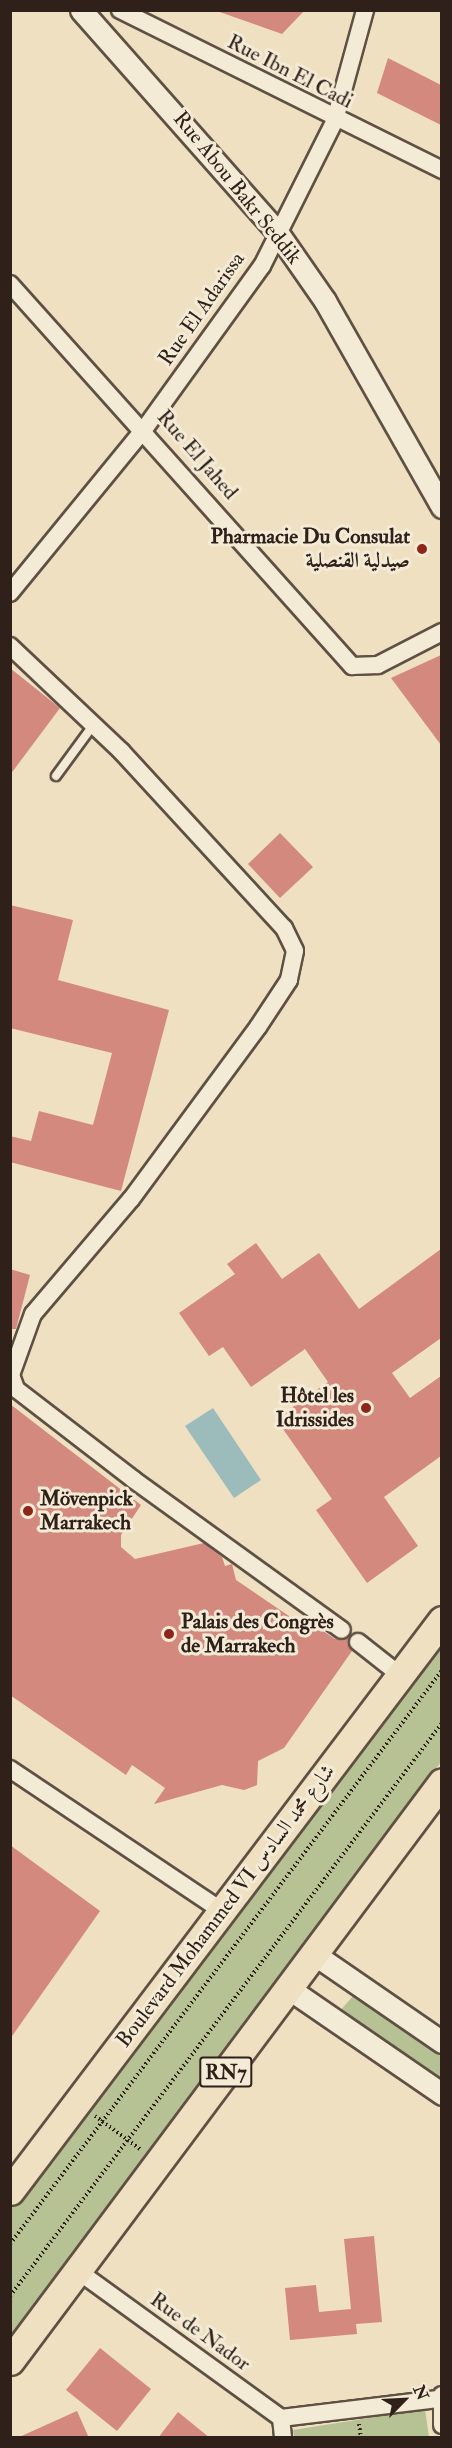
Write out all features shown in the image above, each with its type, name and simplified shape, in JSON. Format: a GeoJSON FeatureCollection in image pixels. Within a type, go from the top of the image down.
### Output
{"type":"FeatureCollection","features":[{"type":"Feature","properties":{"kind":"main road","name":"Boulevard Mohammed VI شارع محمد السادس"},"geometry":{"type":"LineString","coordinates":[[10,2191],[441,1620]]}},
{"type":"Feature","properties":{"kind":"main road","name":"RN7"},"geometry":{"type":"LineString","coordinates":[[10,2361],[441,1782]]}},
{"type":"Feature","properties":{"kind":"street","name":"Rue Abou Bakr Seddik"},"geometry":{"type":"LineString","coordinates":[[81,10],[275,229],[325,301],[441,507]]}},
{"type":"Feature","properties":{"kind":"street","name":"Rue Ibn El Cadi"},"geometry":{"type":"LineString","coordinates":[[120,10],[335,120],[441,170]]}},
{"type":"Feature","properties":{"kind":"street","name":"Rue El Adarissa"},"geometry":{"type":"LineString","coordinates":[[10,593],[145,428],[245,292],[275,229],[335,120],[365,10]]}},
{"type":"Feature","properties":{"kind":"street","name":"Rue El Jahed"},"geometry":{"type":"LineString","coordinates":[[10,284],[145,428],[342,656],[358,669],[378,665],[441,633]]}},
{"type":"Feature","properties":{"kind":"street"},"geometry":{"type":"LineString","coordinates":[[10,646],[94,724],[284,928],[295,951],[294,966],[283,991],[150,1175],[33,1314],[11,1376],[16,1389],[134,1480],[342,1630]]}},
{"type":"Feature","properties":{"kind":"street"},"geometry":{"type":"LineString","coordinates":[[358,1642],[400,1675]]}},
{"type":"Feature","properties":{"kind":"street"},"geometry":{"type":"LineString","coordinates":[[10,1769],[221,1910]]}},
{"type":"Feature","properties":{"kind":"street"},"geometry":{"type":"LineString","coordinates":[[314,1954],[441,2042]]}},
{"type":"Feature","properties":{"kind":"street"},"geometry":{"type":"LineString","coordinates":[[288,1988],[441,2094]]}},
{"type":"Feature","properties":{"kind":"street","name":"Rue de Nador"},"geometry":{"type":"LineString","coordinates":[[78,2271],[281,2418]]}},
{"type":"Feature","properties":{"kind":"street"},"geometry":{"type":"LineString","coordinates":[[283,2438],[281,2418],[440,2397],[441,2425]]}},
{"type":"Feature","properties":{"kind":"lane"},"geometry":{"type":"LineString","coordinates":[[56,776],[94,724]]}},
{"type":"Feature","properties":{"kind":"path"},"geometry":{"type":"LineString","coordinates":[[10,2244],[441,1670]]}},
{"type":"Feature","properties":{"kind":"path"},"geometry":{"type":"LineString","coordinates":[[10,2296],[441,1723]]}},
{"type":"Feature","properties":{"kind":"path"},"geometry":{"type":"LineString","coordinates":[[85,2109],[149,2156]]}},
{"type":"Feature","properties":{"kind":"green space"},"geometry":{"type":"Polygon","coordinates":[[[441,1627],[441,1762],[11,2339],[10,2207],[441,1627]]]}},
{"type":"Feature","properties":{"kind":"green space"},"geometry":{"type":"Polygon","coordinates":[[[353,1996],[441,2052],[441,2085],[339,2012],[353,1996]]]}},
{"type":"Feature","properties":{"kind":"green space"},"geometry":{"type":"Polygon","coordinates":[[[425,2409],[429,2437],[294,2437],[293,2430],[425,2409]]]}},
{"type":"Feature","properties":{"kind":"water"},"geometry":{"type":"Polygon","coordinates":[[[213,1408],[261,1480],[234,1498],[185,1426],[213,1408]]]}},
{"type":"Feature","properties":{"kind":"building"},"geometry":{"type":"Polygon","coordinates":[[[214,10],[305,10],[282,34],[214,10]]]}},
{"type":"Feature","properties":{"kind":"building"},"geometry":{"type":"Polygon","coordinates":[[[388,58],[441,85],[441,125],[377,93],[388,58]]]}},
{"type":"Feature","properties":{"kind":"building"},"geometry":{"type":"Polygon","coordinates":[[[441,655],[441,745],[391,678],[441,655]]]}},
{"type":"Feature","properties":{"kind":"building"},"geometry":{"type":"Polygon","coordinates":[[[10,668],[60,708],[10,775],[10,668]]]}},
{"type":"Feature","properties":{"kind":"building"},"geometry":{"type":"Polygon","coordinates":[[[280,833],[313,867],[280,898],[248,864],[280,833]]]}},
{"type":"Feature","properties":{"kind":"building"},"geometry":{"type":"Polygon","coordinates":[[[10,905],[73,920],[58,980],[169,1010],[121,1191],[10,1162],[10,1136],[31,1141],[39,1111],[93,1125],[112,1053],[10,1028],[10,905]]]}},
{"type":"Feature","properties":{"kind":"building","name":"Hôtel les Idrissides"},"geometry":{"type":"Polygon","coordinates":[[[256,1243],[282,1279],[319,1253],[359,1309],[441,1249],[441,1338],[392,1373],[410,1398],[441,1376],[441,1456],[384,1497],[418,1546],[367,1583],[316,1510],[332,1499],[276,1419],[328,1382],[305,1349],[251,1387],[223,1347],[209,1356],[179,1313],[235,1274],[227,1264],[256,1243]]]}},
{"type":"Feature","properties":{"kind":"building"},"geometry":{"type":"Polygon","coordinates":[[[10,1269],[30,1275],[16,1329],[10,1329],[10,1269]]]}},
{"type":"Feature","properties":{"kind":"building","name":"Palais des Congrès de Marrakech"},"geometry":{"type":"Polygon","coordinates":[[[10,1404],[141,1505],[121,1535],[121,1547],[135,1559],[204,1543],[222,1557],[225,1566],[232,1564],[236,1580],[311,1631],[316,1626],[335,1639],[349,1638],[352,1651],[284,1748],[258,1761],[257,1785],[244,1790],[222,1785],[154,1804],[165,1788],[132,1765],[126,1775],[10,1695],[10,1404]]]}},
{"type":"Feature","properties":{"kind":"building"},"geometry":{"type":"Polygon","coordinates":[[[10,1845],[100,1911],[10,2039],[10,1845]]]}},
{"type":"Feature","properties":{"kind":"building"},"geometry":{"type":"Polygon","coordinates":[[[374,2236],[382,2322],[356,2324],[357,2334],[290,2340],[285,2288],[316,2285],[319,2312],[351,2309],[344,2239],[374,2236]]]}},
{"type":"Feature","properties":{"kind":"building"},"geometry":{"type":"Polygon","coordinates":[[[100,2348],[151,2389],[117,2431],[66,2390],[100,2348]]]}},
{"type":"Feature","properties":{"kind":"building"},"geometry":{"type":"Polygon","coordinates":[[[77,2411],[89,2438],[17,2438],[77,2411]]]}},
{"type":"Feature","properties":{"kind":"building"},"geometry":{"type":"Polygon","coordinates":[[[178,2412],[210,2438],[158,2438],[178,2412]]]}},
{"type":"Feature","properties":{"kind":"place","name":"Pharmacie Du Consulat صيدلية القنصلية"},"geometry":{"type":"Point","coordinates":[422,549]}},
{"type":"Feature","properties":{"kind":"place","name":"Hôtel les Idrissides"},"geometry":{"type":"Point","coordinates":[366,1408]}},
{"type":"Feature","properties":{"kind":"place","name":"Mövenpick Marrakech"},"geometry":{"type":"Point","coordinates":[28,1511]}},
{"type":"Feature","properties":{"kind":"place","name":"Palais des Congrès de Marrakech"},"geometry":{"type":"Point","coordinates":[169,1634]}}]}
